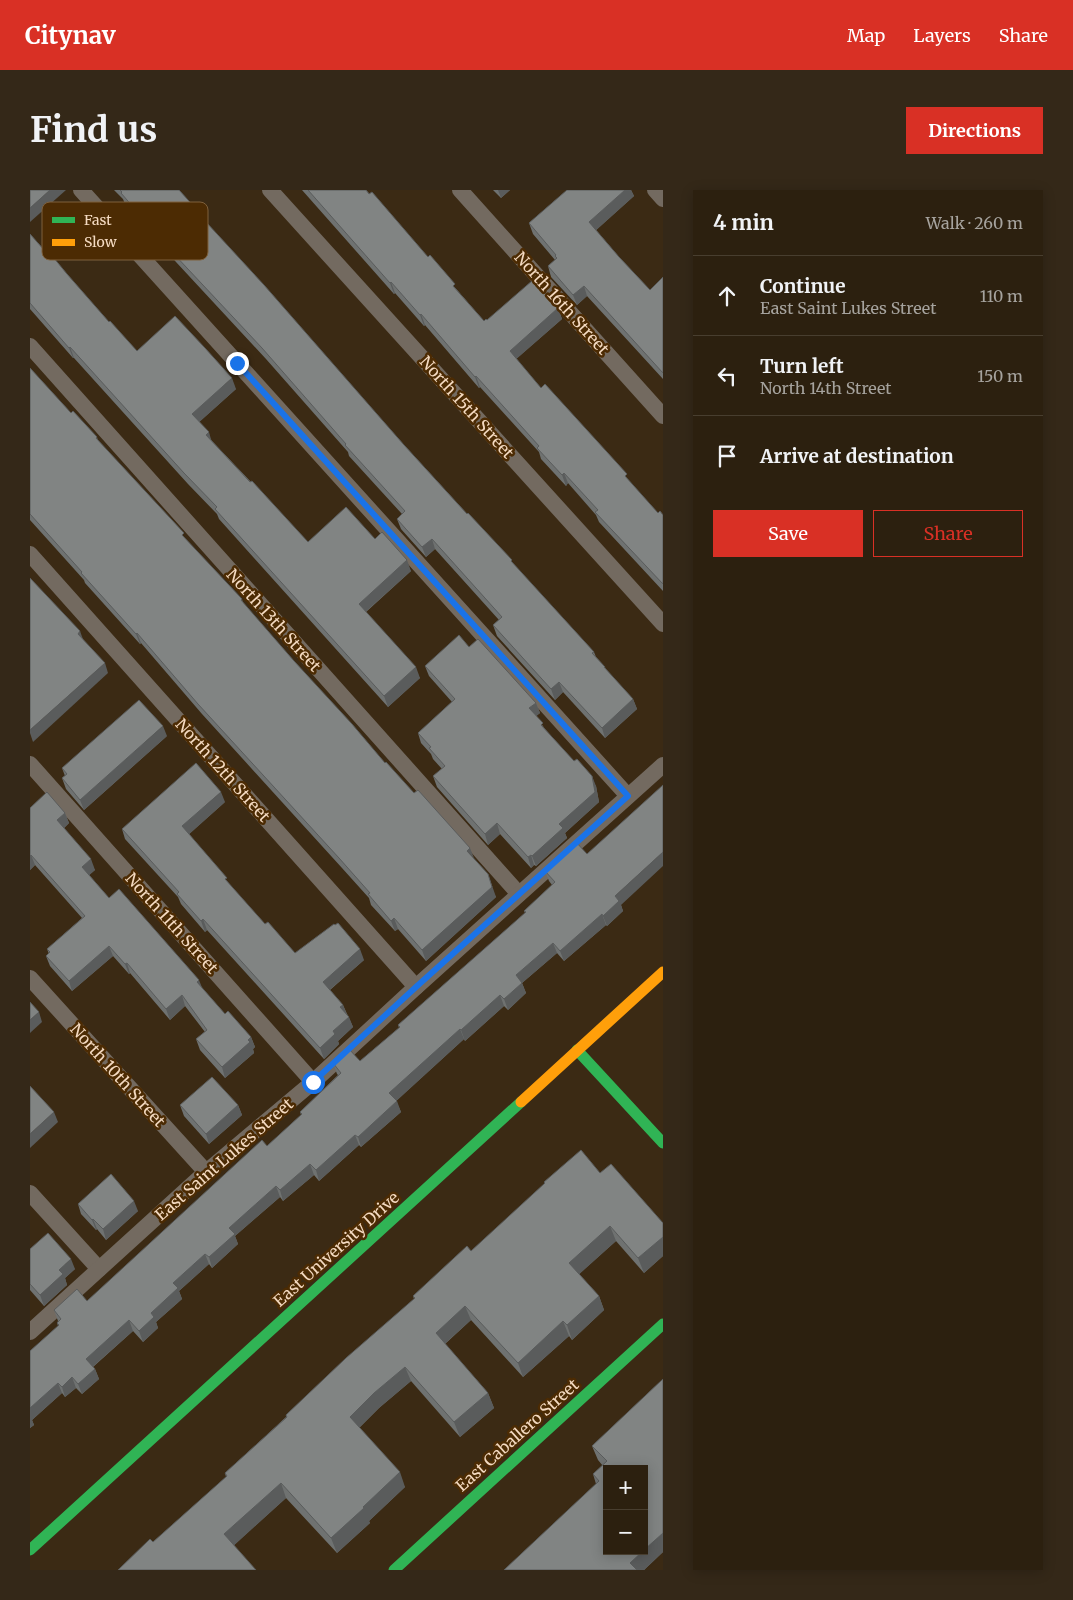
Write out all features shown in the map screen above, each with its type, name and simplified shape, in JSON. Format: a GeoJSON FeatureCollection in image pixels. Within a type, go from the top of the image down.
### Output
{"type":"FeatureCollection","features":[{"type":"Feature","properties":{"kind":"main road","name":"East University Drive"},"geometry":{"type":"LineString","coordinates":[[30,1550],[663,972]]}},
{"type":"Feature","properties":{"kind":"main road"},"geometry":{"type":"LineString","coordinates":[[577,1050],[663,1143]]}},
{"type":"Feature","properties":{"kind":"main road","name":"East Caballero Street"},"geometry":{"type":"LineString","coordinates":[[394,1570],[663,1324]]}},
{"type":"Feature","properties":{"kind":"lane"},"geometry":{"type":"LineString","coordinates":[[81,190],[92,202]]}},
{"type":"Feature","properties":{"kind":"lane","name":"North 15th Street"},"geometry":{"type":"LineString","coordinates":[[270,190],[663,624]]}},
{"type":"Feature","properties":{"kind":"lane","name":"North 16th Street"},"geometry":{"type":"LineString","coordinates":[[460,190],[663,416]]}},
{"type":"Feature","properties":{"kind":"lane"},"geometry":{"type":"LineString","coordinates":[[655,190],[663,199]]}},
{"type":"Feature","properties":{"kind":"lane"},"geometry":{"type":"LineString","coordinates":[[144,260],[628,796]]}},
{"type":"Feature","properties":{"kind":"lane","name":"North 13th Street"},"geometry":{"type":"LineString","coordinates":[[30,346],[519,894]]}},
{"type":"Feature","properties":{"kind":"lane","name":"North 12th Street"},"geometry":{"type":"LineString","coordinates":[[30,554],[416,987]]}},
{"type":"Feature","properties":{"kind":"lane","name":"North 11th Street"},"geometry":{"type":"LineString","coordinates":[[30,764],[313,1082]]}},
{"type":"Feature","properties":{"kind":"lane","name":"East Saint Lukes Street"},"geometry":{"type":"LineString","coordinates":[[30,1332],[206,1172],[313,1082],[663,765]]}},
{"type":"Feature","properties":{"kind":"lane","name":"North 10th Street"},"geometry":{"type":"LineString","coordinates":[[30,978],[206,1172]]}},
{"type":"Feature","properties":{"kind":"lane"},"geometry":{"type":"LineString","coordinates":[[30,1193],[98,1269]]}},
{"type":"Feature","properties":{"kind":"building"},"geometry":{"type":"Polygon","coordinates":[[[30,190],[50,190],[30,208],[30,190]]]}},
{"type":"Feature","properties":{"kind":"building"},"geometry":{"type":"Polygon","coordinates":[[[120,190],[179,190],[190,202],[129,202],[120,190]]]}},
{"type":"Feature","properties":{"kind":"building"},"geometry":{"type":"Polygon","coordinates":[[[308,190],[366,190],[369,194],[372,192],[428,257],[430,255],[455,284],[453,286],[484,321],[533,280],[558,308],[510,351],[541,388],[545,384],[627,474],[625,476],[658,513],[660,511],[663,515],[663,584],[595,512],[598,510],[564,473],[562,475],[537,448],[539,446],[308,190]]]}},
{"type":"Feature","properties":{"kind":"building"},"geometry":{"type":"Polygon","coordinates":[[[567,190],[625,190],[589,222],[650,290],[663,277],[663,373],[584,286],[573,295],[548,266],[557,258],[556,255],[529,223],[567,190]]]}},
{"type":"Feature","properties":{"kind":"building"},"geometry":{"type":"Polygon","coordinates":[[[208,224],[264,285],[404,445],[512,560],[633,699],[602,728],[559,682],[551,689],[493,625],[502,617],[432,539],[422,547],[397,519],[405,511],[345,445],[262,348],[180,260],[208,260],[208,224]]]}},
{"type":"Feature","properties":{"kind":"building"},"geometry":{"type":"Polygon","coordinates":[[[30,234],[42,248],[42,260],[55,260],[109,322],[137,351],[175,316],[232,378],[192,414],[209,432],[206,435],[250,482],[252,481],[308,542],[346,507],[375,539],[382,532],[407,560],[359,604],[416,667],[384,696],[215,509],[217,507],[69,348],[30,303],[30,234]]]}},
{"type":"Feature","properties":{"kind":"building"},"geometry":{"type":"Polygon","coordinates":[[[30,368],[71,413],[73,411],[184,533],[182,535],[242,599],[294,661],[385,763],[414,793],[418,790],[470,848],[467,851],[488,874],[492,887],[422,950],[394,918],[391,921],[368,894],[370,893],[339,858],[198,704],[30,514],[30,368]]]}},
{"type":"Feature","properties":{"kind":"building"},"geometry":{"type":"Polygon","coordinates":[[[30,578],[80,631],[78,634],[105,663],[30,730],[30,578]]]}},
{"type":"Feature","properties":{"kind":"building"},"geometry":{"type":"Polygon","coordinates":[[[459,635],[469,647],[478,639],[536,703],[529,708],[543,723],[541,725],[574,761],[577,759],[592,776],[595,792],[559,824],[563,828],[532,856],[528,857],[497,823],[485,834],[433,776],[445,766],[418,733],[455,699],[425,666],[459,635]]]}},
{"type":"Feature","properties":{"kind":"building"},"geometry":{"type":"Polygon","coordinates":[[[139,700],[163,726],[80,800],[62,778],[67,774],[62,768],[139,700]]]}},
{"type":"Feature","properties":{"kind":"building"},"geometry":{"type":"Polygon","coordinates":[[[196,763],[221,792],[182,826],[227,878],[225,879],[265,924],[268,922],[295,953],[338,923],[360,949],[323,982],[343,1005],[340,1007],[349,1017],[333,1031],[335,1034],[320,1048],[203,919],[201,921],[177,894],[179,892],[122,829],[196,763]]]}},
{"type":"Feature","properties":{"kind":"building"},"geometry":{"type":"Polygon","coordinates":[[[663,785],[663,852],[615,896],[619,901],[560,951],[553,943],[516,975],[522,983],[504,999],[500,995],[389,1093],[397,1101],[358,1137],[355,1135],[316,1170],[310,1164],[280,1190],[276,1186],[229,1228],[235,1234],[209,1257],[205,1254],[173,1283],[178,1288],[151,1313],[154,1317],[139,1331],[129,1320],[86,1359],[95,1369],[78,1384],[72,1377],[62,1387],[58,1383],[30,1408],[30,1351],[59,1325],[57,1323],[61,1319],[54,1310],[77,1289],[87,1301],[262,1140],[267,1146],[302,1114],[300,1112],[341,1073],[333,1063],[349,1049],[360,1061],[526,912],[524,911],[555,882],[545,871],[576,842],[587,854],[663,785]]]}},
{"type":"Feature","properties":{"kind":"building"},"geometry":{"type":"Polygon","coordinates":[[[47,792],[65,813],[57,820],[91,859],[82,867],[109,898],[119,889],[199,980],[197,982],[225,1014],[228,1011],[251,1037],[248,1040],[250,1042],[222,1067],[196,1039],[207,1030],[182,995],[166,1009],[127,963],[125,964],[109,946],[69,981],[46,956],[50,952],[47,949],[85,916],[30,856],[30,808],[47,792]]]}},
{"type":"Feature","properties":{"kind":"building"},"geometry":{"type":"Polygon","coordinates":[[[30,1002],[39,1012],[30,1020],[30,1002]]]}},
{"type":"Feature","properties":{"kind":"building"},"geometry":{"type":"Polygon","coordinates":[[[212,1077],[238,1105],[206,1134],[180,1105],[212,1077]]]}},
{"type":"Feature","properties":{"kind":"building"},"geometry":{"type":"Polygon","coordinates":[[[30,1086],[54,1112],[30,1134],[30,1086]]]}},
{"type":"Feature","properties":{"kind":"building"},"geometry":{"type":"Polygon","coordinates":[[[581,1150],[600,1173],[611,1164],[663,1223],[663,1237],[638,1258],[610,1226],[569,1263],[599,1296],[567,1325],[563,1321],[518,1363],[465,1306],[436,1333],[488,1393],[454,1422],[405,1367],[374,1393],[350,1417],[400,1472],[331,1538],[281,1483],[224,1534],[256,1570],[118,1570],[150,1539],[153,1542],[227,1476],[225,1473],[287,1417],[286,1415],[346,1358],[415,1298],[413,1296],[467,1246],[471,1251],[581,1150]]]}},
{"type":"Feature","properties":{"kind":"building"},"geometry":{"type":"Polygon","coordinates":[[[111,1174],[134,1201],[103,1229],[78,1204],[111,1174]]]}},
{"type":"Feature","properties":{"kind":"building"},"geometry":{"type":"Polygon","coordinates":[[[48,1233],[71,1259],[59,1270],[63,1274],[40,1295],[30,1284],[30,1249],[48,1233]]]}},
{"type":"Feature","properties":{"kind":"building"},"geometry":{"type":"Polygon","coordinates":[[[663,1379],[663,1533],[648,1546],[648,1465],[603,1465],[603,1555],[639,1555],[630,1563],[637,1570],[504,1570],[599,1481],[593,1474],[607,1461],[592,1446],[663,1379]]]}},
{"type":"Feature","properties":{"kind":"traffic: fast"},"geometry":{"type":"LineString","coordinates":[[577,1050],[663,1143]]}},
{"type":"Feature","properties":{"kind":"traffic: fast"},"geometry":{"type":"LineString","coordinates":[[30,1550],[521,1102]]}},
{"type":"Feature","properties":{"kind":"traffic: fast"},"geometry":{"type":"LineString","coordinates":[[394,1570],[663,1324]]}},
{"type":"Feature","properties":{"kind":"traffic: slow"},"geometry":{"type":"LineString","coordinates":[[521,1102],[663,972]]}},
{"type":"Feature","properties":{"kind":"route"},"geometry":{"type":"LineString","coordinates":[[237,363],[628,796],[313,1082]]}}]}
